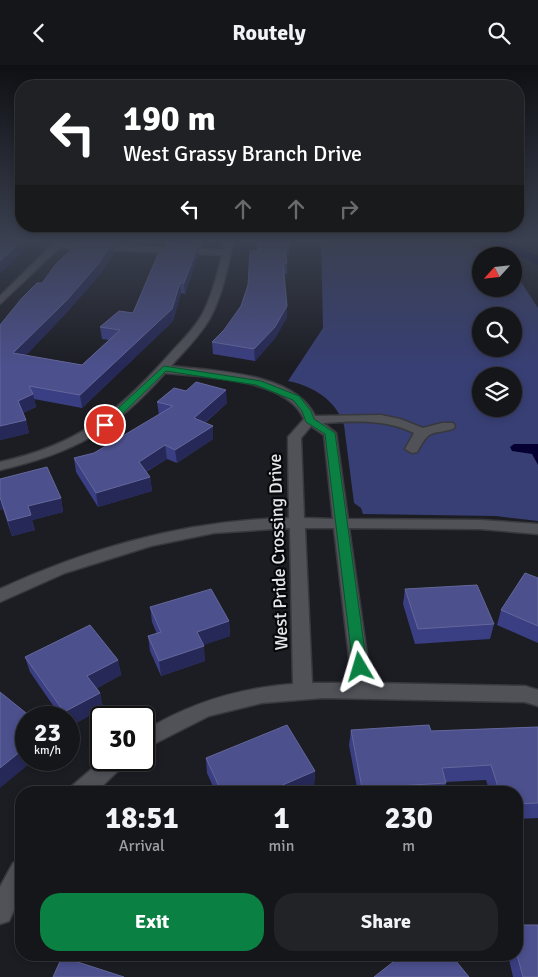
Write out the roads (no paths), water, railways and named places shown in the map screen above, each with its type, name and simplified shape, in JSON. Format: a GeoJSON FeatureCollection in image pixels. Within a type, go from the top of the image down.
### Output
{"type":"FeatureCollection","features":[{"type":"Feature","properties":{"kind":"street"},"geometry":{"type":"LineString","coordinates":[[0,301],[20,282]]}},
{"type":"Feature","properties":{"kind":"street"},"geometry":{"type":"LineString","coordinates":[[0,466],[53,453],[97,431],[164,369],[208,313],[217,282]]}},
{"type":"Feature","properties":{"kind":"street"},"geometry":{"type":"LineString","coordinates":[[164,369],[258,383],[271,388],[296,398],[307,411],[310,420],[330,433],[362,691]]}},
{"type":"Feature","properties":{"kind":"street"},"geometry":{"type":"LineString","coordinates":[[310,420],[392,419],[412,426],[422,432]]}},
{"type":"Feature","properties":{"kind":"street","name":"West Pride Crossing Drive"},"geometry":{"type":"LineString","coordinates":[[303,689],[294,437],[310,420]]}},
{"type":"Feature","properties":{"kind":"street"},"geometry":{"type":"LineString","coordinates":[[412,449],[414,439],[422,432],[434,427],[449,426]]}},
{"type":"Feature","properties":{"kind":"street"},"geometry":{"type":"LineString","coordinates":[[0,596],[52,572],[129,545],[201,531],[248,525],[491,525],[538,529]]}},
{"type":"Feature","properties":{"kind":"street"},"geometry":{"type":"LineString","coordinates":[[155,735],[185,718],[221,704],[257,694],[303,689],[525,694],[538,698]]}},
{"type":"Feature","properties":{"kind":"street"},"geometry":{"type":"LineString","coordinates":[[88,786],[104,771]]}},
{"type":"Feature","properties":{"kind":"street"},"geometry":{"type":"LineString","coordinates":[[0,912],[15,883]]}}]}
